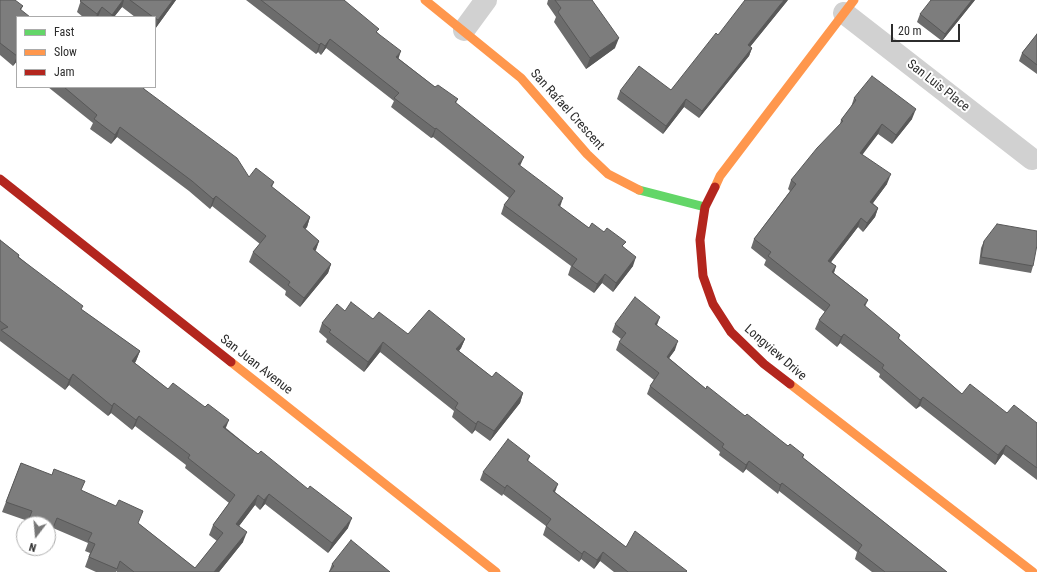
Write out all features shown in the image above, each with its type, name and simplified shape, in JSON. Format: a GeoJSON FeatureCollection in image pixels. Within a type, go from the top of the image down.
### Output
{"type":"FeatureCollection","features":[{"type":"Feature","properties":{"kind":"street","name":"San Rafael Crescent"},"geometry":{"type":"LineString","coordinates":[[424,0],[464,30],[521,78],[587,154],[608,174],[637,189],[705,207]]}},
{"type":"Feature","properties":{"kind":"street"},"geometry":{"type":"LineString","coordinates":[[464,30],[486,0]]}},
{"type":"Feature","properties":{"kind":"street","name":"San Luis Place"},"geometry":{"type":"LineString","coordinates":[[849,7],[1032,159]]}},
{"type":"Feature","properties":{"kind":"street","name":"Longview Drive"},"geometry":{"type":"LineString","coordinates":[[849,7],[720,176],[705,207],[700,240],[703,276],[713,304],[731,332],[764,364],[1033,572]]}},
{"type":"Feature","properties":{"kind":"street","name":"San Juan Avenue"},"geometry":{"type":"LineString","coordinates":[[0,179],[496,572]]}},
{"type":"Feature","properties":{"kind":"building"},"geometry":{"type":"Polygon","coordinates":[[[0,0],[15,0],[23,6],[20,9],[29,16],[16,16],[16,55],[0,43],[0,0]]]}},
{"type":"Feature","properties":{"kind":"building"},"geometry":{"type":"Polygon","coordinates":[[[123,0],[112,15],[102,7],[97,14],[80,1],[123,0]]]}},
{"type":"Feature","properties":{"kind":"building"},"geometry":{"type":"Polygon","coordinates":[[[130,0],[173,0],[158,20],[156,16],[152,16],[130,0]]]}},
{"type":"Feature","properties":{"kind":"building"},"geometry":{"type":"Polygon","coordinates":[[[261,0],[344,0],[379,29],[376,32],[401,51],[396,57],[435,87],[438,85],[458,99],[455,102],[524,157],[518,164],[563,198],[558,205],[589,228],[592,223],[604,232],[607,228],[626,242],[622,246],[636,257],[616,283],[605,274],[597,284],[572,266],[577,259],[504,205],[515,191],[436,128],[435,129],[394,98],[399,93],[330,39],[325,46],[321,43],[319,45],[261,0]]]}},
{"type":"Feature","properties":{"kind":"building"},"geometry":{"type":"Polygon","coordinates":[[[555,0],[592,0],[619,38],[590,58],[558,12],[561,8],[555,0]]]}},
{"type":"Feature","properties":{"kind":"building"},"geometry":{"type":"Polygon","coordinates":[[[745,0],[784,0],[748,45],[752,48],[702,111],[686,99],[666,126],[620,91],[639,66],[671,90],[716,33],[718,35],[745,0]]]}},
{"type":"Feature","properties":{"kind":"building"},"geometry":{"type":"Polygon","coordinates":[[[931,0],[972,0],[945,34],[920,14],[931,0]]]}},
{"type":"Feature","properties":{"kind":"building"},"geometry":{"type":"Polygon","coordinates":[[[1037,34],[1037,65],[1022,53],[1037,34]]]}},
{"type":"Feature","properties":{"kind":"building"},"geometry":{"type":"Polygon","coordinates":[[[872,76],[916,109],[896,135],[882,124],[860,153],[891,174],[870,202],[878,208],[867,223],[861,218],[828,261],[836,266],[832,272],[868,300],[864,305],[900,335],[898,338],[962,394],[970,384],[1007,413],[1014,405],[1037,423],[1037,468],[1006,445],[998,455],[923,397],[920,400],[882,368],[884,365],[844,334],[841,337],[819,320],[830,305],[768,256],[771,252],[754,239],[796,184],[791,180],[817,148],[843,121],[841,120],[856,100],[854,98],[872,76]]]}},
{"type":"Feature","properties":{"kind":"building"},"geometry":{"type":"Polygon","coordinates":[[[65,88],[144,88],[237,158],[249,177],[256,168],[274,182],[271,186],[310,217],[303,227],[319,241],[313,249],[331,264],[304,298],[288,285],[290,282],[253,252],[266,236],[216,196],[213,199],[192,181],[120,127],[115,135],[94,119],[97,115],[65,88]]]}},
{"type":"Feature","properties":{"kind":"building"},"geometry":{"type":"Polygon","coordinates":[[[997,224],[1037,231],[1037,245],[1033,266],[981,257],[984,241],[997,224]]]}},
{"type":"Feature","properties":{"kind":"building"},"geometry":{"type":"Polygon","coordinates":[[[0,240],[19,255],[18,257],[83,306],[81,309],[140,351],[132,361],[168,389],[173,383],[205,407],[208,404],[229,420],[223,427],[258,454],[261,451],[308,489],[310,486],[352,518],[332,543],[269,494],[264,500],[258,495],[236,524],[247,532],[214,572],[134,572],[120,561],[117,569],[89,557],[95,544],[88,541],[92,533],[57,518],[56,520],[56,516],[30,516],[32,511],[6,502],[21,463],[52,475],[54,469],[85,481],[81,490],[116,506],[119,500],[143,511],[138,523],[195,568],[223,533],[213,525],[235,495],[188,458],[190,455],[139,416],[136,420],[114,403],[112,406],[73,374],[69,380],[1,330],[8,327],[0,321],[0,240]]]}},
{"type":"Feature","properties":{"kind":"building"},"geometry":{"type":"Polygon","coordinates":[[[635,297],[660,317],[655,324],[678,341],[667,357],[706,389],[707,386],[745,416],[747,414],[788,446],[790,444],[804,455],[802,457],[947,572],[885,572],[858,551],[862,545],[782,483],[780,485],[749,461],[746,465],[722,447],[724,444],[650,386],[659,373],[619,342],[626,333],[615,324],[635,297]]]}},
{"type":"Feature","properties":{"kind":"building"},"geometry":{"type":"Polygon","coordinates":[[[351,302],[373,319],[379,312],[408,334],[429,310],[465,339],[456,349],[492,377],[496,372],[523,393],[494,431],[478,421],[476,424],[455,408],[458,403],[383,342],[368,362],[329,332],[331,330],[322,323],[337,304],[345,311],[351,302]]]}},
{"type":"Feature","properties":{"kind":"building"},"geometry":{"type":"Polygon","coordinates":[[[508,439],[530,456],[527,460],[558,484],[553,491],[626,547],[635,531],[687,571],[628,572],[603,552],[597,560],[584,551],[582,554],[546,526],[551,519],[507,485],[505,488],[483,472],[508,439]]]}},
{"type":"Feature","properties":{"kind":"building"},"geometry":{"type":"Polygon","coordinates":[[[351,540],[390,572],[329,572],[334,566],[332,564],[351,540]]]}},
{"type":"Feature","properties":{"kind":"traffic: fast"},"geometry":{"type":"LineString","coordinates":[[639,190],[705,207]]}},
{"type":"Feature","properties":{"kind":"traffic: slow"},"geometry":{"type":"LineString","coordinates":[[425,0],[521,78],[587,154],[608,174],[639,190]]}},
{"type":"Feature","properties":{"kind":"traffic: slow"},"geometry":{"type":"LineString","coordinates":[[715,187],[720,176],[854,0]]}},
{"type":"Feature","properties":{"kind":"traffic: slow"},"geometry":{"type":"LineString","coordinates":[[231,362],[496,572]]}},
{"type":"Feature","properties":{"kind":"traffic: slow"},"geometry":{"type":"LineString","coordinates":[[790,384],[1033,572]]}},
{"type":"Feature","properties":{"kind":"traffic: jam"},"geometry":{"type":"LineString","coordinates":[[0,179],[231,362]]}},
{"type":"Feature","properties":{"kind":"traffic: jam"},"geometry":{"type":"LineString","coordinates":[[715,187],[705,207],[700,240],[703,276],[713,304],[731,332],[764,364],[790,384]]}}]}
